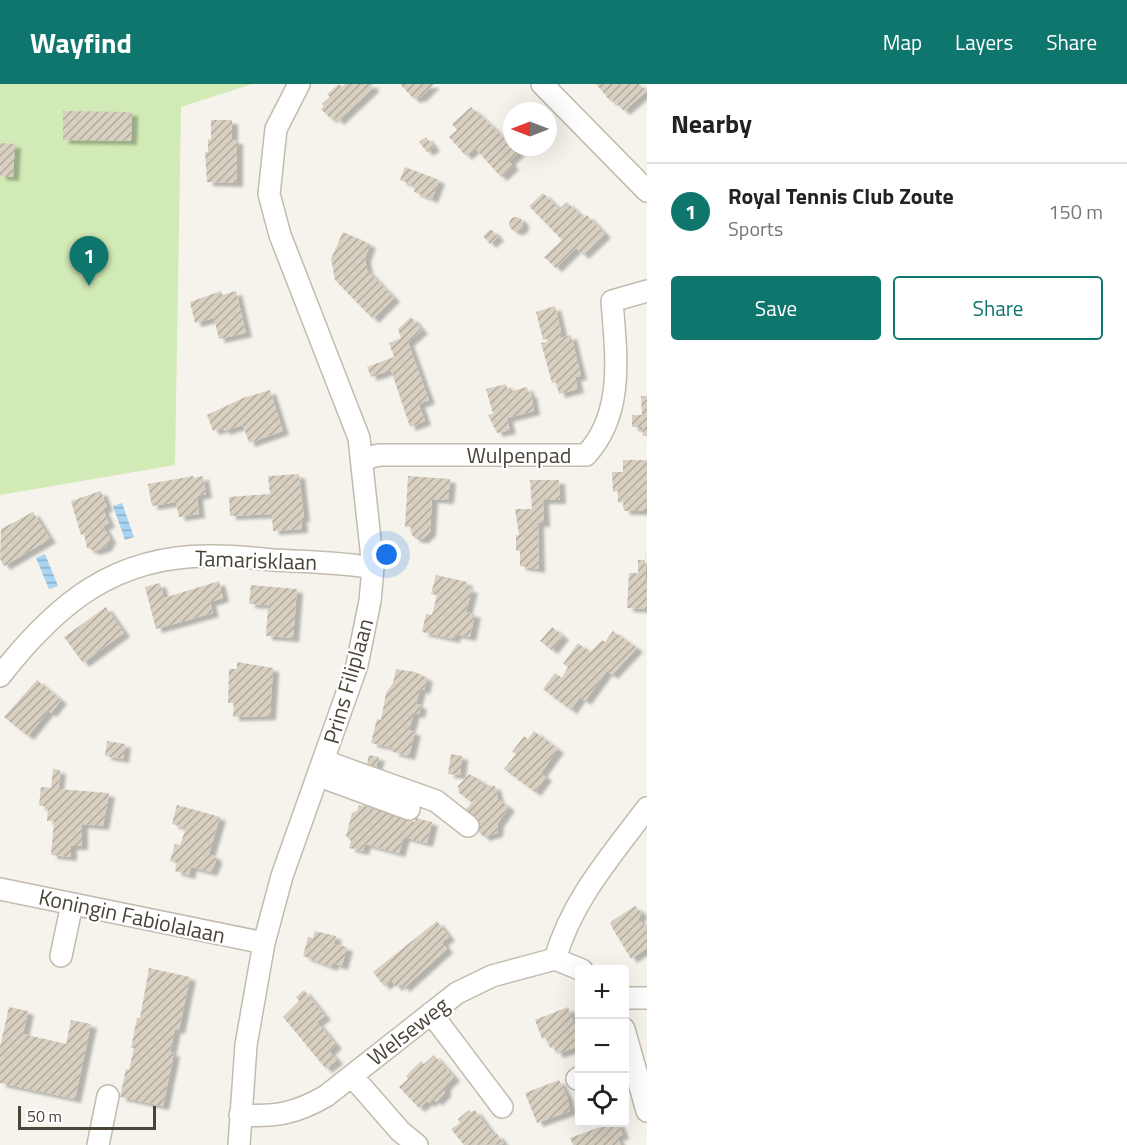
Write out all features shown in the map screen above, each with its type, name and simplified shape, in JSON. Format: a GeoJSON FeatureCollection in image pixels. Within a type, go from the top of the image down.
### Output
{"type":"FeatureCollection","features":[{"type":"Feature","properties":{"kind":"street","name":"Prins Filiplaan"},"geometry":{"type":"LineString","coordinates":[[239,1145],[246,1045],[264,943],[282,876],[357,665],[374,568],[359,438],[280,235],[269,194],[276,129],[298,84]]}},
{"type":"Feature","properties":{"kind":"street"},"geometry":{"type":"LineString","coordinates":[[543,84],[647,191]]}},
{"type":"Feature","properties":{"kind":"street","name":"Wulpenpad"},"geometry":{"type":"LineString","coordinates":[[363,459],[379,455],[586,455],[600,440],[618,380],[612,302],[647,291]]}},
{"type":"Feature","properties":{"kind":"street","name":"Tamarisklaan"},"geometry":{"type":"LineString","coordinates":[[0,676],[37,630],[63,606],[109,578],[156,562],[213,556],[374,568]]}},
{"type":"Feature","properties":{"kind":"street"},"geometry":{"type":"LineString","coordinates":[[321,768],[409,809]]}},
{"type":"Feature","properties":{"kind":"street"},"geometry":{"type":"LineString","coordinates":[[321,768],[436,801],[468,826]]}},
{"type":"Feature","properties":{"kind":"street"},"geometry":{"type":"LineString","coordinates":[[575,966],[555,959],[563,930],[583,892],[647,808]]}},
{"type":"Feature","properties":{"kind":"street","name":"Koningin Fabiolalaan"},"geometry":{"type":"LineString","coordinates":[[0,888],[264,943]]}},
{"type":"Feature","properties":{"kind":"street"},"geometry":{"type":"LineString","coordinates":[[61,956],[72,904]]}},
{"type":"Feature","properties":{"kind":"street","name":"Welseweg"},"geometry":{"type":"LineString","coordinates":[[240,1115],[275,1116],[302,1110],[326,1096],[457,993],[492,976],[555,959]]}},
{"type":"Feature","properties":{"kind":"street"},"geometry":{"type":"LineString","coordinates":[[629,998],[647,998]]}},
{"type":"Feature","properties":{"kind":"street"},"geometry":{"type":"LineString","coordinates":[[431,1013],[502,1107]]}},
{"type":"Feature","properties":{"kind":"street"},"geometry":{"type":"LineString","coordinates":[[629,1049],[647,1111]]}},
{"type":"Feature","properties":{"kind":"street"},"geometry":{"type":"LineString","coordinates":[[352,1076],[399,1138],[417,1145]]}},
{"type":"Feature","properties":{"kind":"street"},"geometry":{"type":"LineString","coordinates":[[98,1145],[108,1096]]}},
{"type":"Feature","properties":{"kind":"green space"},"geometry":{"type":"Polygon","coordinates":[[[0,84],[252,84],[181,107],[175,465],[0,495],[0,84]]]}},
{"type":"Feature","properties":{"kind":"water"},"geometry":{"type":"Polygon","coordinates":[[[122,503],[134,537],[125,540],[113,506],[122,503]]]}},
{"type":"Feature","properties":{"kind":"water"},"geometry":{"type":"Polygon","coordinates":[[[45,554],[58,586],[49,589],[36,558],[45,554]]]}},
{"type":"Feature","properties":{"kind":"building"},"geometry":{"type":"Polygon","coordinates":[[[339,84],[342,87],[345,84],[374,84],[371,86],[373,88],[338,121],[334,116],[331,119],[321,109],[324,106],[322,104],[330,97],[327,94],[339,84]]]}},
{"type":"Feature","properties":{"kind":"building"},"geometry":{"type":"Polygon","coordinates":[[[400,84],[434,84],[421,97],[414,99],[400,84]]]}},
{"type":"Feature","properties":{"kind":"building"},"geometry":{"type":"Polygon","coordinates":[[[596,84],[639,84],[647,91],[624,111],[613,100],[611,102],[596,84]]]}},
{"type":"Feature","properties":{"kind":"building"},"geometry":{"type":"Polygon","coordinates":[[[471,107],[503,136],[503,156],[515,156],[509,161],[513,166],[501,177],[475,148],[466,156],[449,137],[457,130],[452,124],[471,107]]]}},
{"type":"Feature","properties":{"kind":"building"},"geometry":{"type":"Polygon","coordinates":[[[63,111],[132,112],[131,141],[63,140],[63,111]]]}},
{"type":"Feature","properties":{"kind":"building"},"geometry":{"type":"Polygon","coordinates":[[[211,120],[232,120],[232,140],[237,140],[237,183],[207,182],[205,152],[208,152],[208,139],[211,140],[211,120]]]}},
{"type":"Feature","properties":{"kind":"building"},"geometry":{"type":"Polygon","coordinates":[[[426,137],[434,147],[427,152],[419,142],[426,137]]]}},
{"type":"Feature","properties":{"kind":"building"},"geometry":{"type":"Polygon","coordinates":[[[0,143],[15,144],[13,177],[0,176],[0,143]]]}},
{"type":"Feature","properties":{"kind":"building"},"geometry":{"type":"Polygon","coordinates":[[[405,167],[439,180],[432,199],[414,192],[416,186],[400,180],[405,167]]]}},
{"type":"Feature","properties":{"kind":"building"},"geometry":{"type":"Polygon","coordinates":[[[543,193],[559,209],[567,202],[583,218],[587,215],[605,234],[583,255],[576,248],[556,268],[544,257],[562,240],[529,206],[543,193]]]}},
{"type":"Feature","properties":{"kind":"building"},"geometry":{"type":"Polygon","coordinates":[[[513,217],[519,217],[523,224],[519,231],[513,231],[509,227],[509,221],[513,217]]]}},
{"type":"Feature","properties":{"kind":"building"},"geometry":{"type":"Polygon","coordinates":[[[491,229],[498,237],[490,244],[483,236],[491,229]]]}},
{"type":"Feature","properties":{"kind":"building"},"geometry":{"type":"Polygon","coordinates":[[[343,232],[370,244],[365,258],[367,270],[394,298],[373,319],[335,280],[331,259],[343,232]]]}},
{"type":"Feature","properties":{"kind":"building"},"geometry":{"type":"Polygon","coordinates":[[[221,291],[222,295],[236,291],[246,333],[219,339],[214,318],[195,323],[190,302],[221,291]]]}},
{"type":"Feature","properties":{"kind":"building"},"geometry":{"type":"Polygon","coordinates":[[[555,306],[562,335],[559,335],[560,338],[571,335],[581,376],[575,377],[578,389],[559,394],[556,382],[552,383],[541,343],[550,341],[550,338],[543,340],[536,312],[555,306]]]}},
{"type":"Feature","properties":{"kind":"building"},"geometry":{"type":"Polygon","coordinates":[[[411,317],[422,330],[408,342],[429,400],[419,404],[425,421],[410,427],[391,370],[371,377],[367,367],[394,357],[389,343],[401,338],[398,329],[411,317]]]}},
{"type":"Feature","properties":{"kind":"building"},"geometry":{"type":"Polygon","coordinates":[[[506,384],[508,392],[527,387],[529,394],[531,393],[534,411],[507,418],[510,430],[497,433],[488,415],[493,414],[486,389],[506,384]]]}},
{"type":"Feature","properties":{"kind":"building"},"geometry":{"type":"Polygon","coordinates":[[[270,390],[283,431],[249,443],[243,425],[224,431],[223,428],[213,431],[207,415],[243,398],[270,390]]]}},
{"type":"Feature","properties":{"kind":"building"},"geometry":{"type":"Polygon","coordinates":[[[641,396],[647,396],[647,436],[643,436],[642,427],[632,427],[632,415],[642,415],[641,396]]]}},
{"type":"Feature","properties":{"kind":"building"},"geometry":{"type":"Polygon","coordinates":[[[623,460],[647,460],[646,511],[624,511],[623,502],[618,503],[618,491],[613,492],[612,472],[623,472],[623,460]]]}},
{"type":"Feature","properties":{"kind":"building"},"geometry":{"type":"Polygon","coordinates":[[[299,474],[304,518],[301,518],[302,529],[273,531],[272,514],[230,516],[229,497],[270,494],[268,476],[299,474]]]}},
{"type":"Feature","properties":{"kind":"building"},"geometry":{"type":"Polygon","coordinates":[[[193,476],[194,478],[203,476],[206,494],[197,496],[199,514],[179,517],[176,502],[152,506],[148,484],[193,476]]]}},
{"type":"Feature","properties":{"kind":"building"},"geometry":{"type":"Polygon","coordinates":[[[408,476],[450,479],[448,500],[432,499],[430,532],[423,539],[416,539],[412,535],[411,527],[405,527],[408,476]]]}},
{"type":"Feature","properties":{"kind":"building"},"geometry":{"type":"Polygon","coordinates":[[[530,480],[559,480],[560,500],[543,500],[544,523],[538,523],[539,569],[520,566],[520,551],[516,551],[516,535],[519,535],[515,509],[532,509],[530,480]]]}},
{"type":"Feature","properties":{"kind":"building"},"geometry":{"type":"Polygon","coordinates":[[[101,491],[107,507],[103,509],[109,524],[103,526],[110,539],[106,547],[95,551],[87,548],[71,501],[101,491]]]}},
{"type":"Feature","properties":{"kind":"building"},"geometry":{"type":"Polygon","coordinates":[[[33,512],[50,539],[4,566],[0,559],[1,529],[33,512]]]}},
{"type":"Feature","properties":{"kind":"building"},"geometry":{"type":"Polygon","coordinates":[[[645,550],[647,609],[627,608],[629,573],[638,573],[638,560],[645,560],[645,550]]]}},
{"type":"Feature","properties":{"kind":"building"},"geometry":{"type":"Polygon","coordinates":[[[436,575],[467,582],[466,588],[472,589],[466,612],[475,614],[470,637],[455,634],[454,639],[422,632],[426,614],[432,615],[437,595],[431,594],[436,575]]]}},
{"type":"Feature","properties":{"kind":"building"},"geometry":{"type":"Polygon","coordinates":[[[219,581],[223,598],[210,602],[213,613],[156,629],[145,587],[160,583],[164,598],[219,581]]]}},
{"type":"Feature","properties":{"kind":"building"},"geometry":{"type":"Polygon","coordinates":[[[251,585],[297,589],[293,638],[266,636],[268,605],[249,604],[251,585]]]}},
{"type":"Feature","properties":{"kind":"building"},"geometry":{"type":"Polygon","coordinates":[[[106,607],[124,633],[83,663],[64,637],[106,607]]]}},
{"type":"Feature","properties":{"kind":"building"},"geometry":{"type":"Polygon","coordinates":[[[552,627],[563,636],[552,650],[540,641],[552,627]]]}},
{"type":"Feature","properties":{"kind":"building"},"geometry":{"type":"Polygon","coordinates":[[[613,631],[637,648],[612,675],[607,671],[585,701],[580,697],[571,710],[543,689],[555,673],[562,678],[568,667],[563,664],[578,643],[590,652],[602,640],[605,642],[613,631]]]}},
{"type":"Feature","properties":{"kind":"building"},"geometry":{"type":"Polygon","coordinates":[[[237,662],[273,668],[270,716],[233,717],[234,703],[228,703],[229,669],[237,669],[237,662]]]}},
{"type":"Feature","properties":{"kind":"building"},"geometry":{"type":"Polygon","coordinates":[[[396,669],[415,672],[427,678],[424,690],[420,689],[416,704],[421,705],[419,714],[414,713],[409,730],[415,732],[409,756],[393,752],[394,748],[371,743],[377,719],[381,720],[386,693],[393,683],[396,669]]]}},
{"type":"Feature","properties":{"kind":"building"},"geometry":{"type":"Polygon","coordinates":[[[37,680],[61,700],[51,713],[48,711],[28,736],[4,717],[37,680]]]}},
{"type":"Feature","properties":{"kind":"building"},"geometry":{"type":"Polygon","coordinates":[[[534,731],[558,749],[541,773],[546,777],[535,792],[504,769],[516,754],[512,752],[524,736],[528,739],[534,731]]]}},
{"type":"Feature","properties":{"kind":"building"},"geometry":{"type":"Polygon","coordinates":[[[107,741],[125,744],[123,759],[105,756],[107,741]]]}},
{"type":"Feature","properties":{"kind":"building"},"geometry":{"type":"Polygon","coordinates":[[[451,754],[462,756],[460,775],[448,774],[451,754]]]}},
{"type":"Feature","properties":{"kind":"building"},"geometry":{"type":"Polygon","coordinates":[[[369,755],[379,757],[376,767],[367,765],[369,755]]]}},
{"type":"Feature","properties":{"kind":"building"},"geometry":{"type":"Polygon","coordinates":[[[53,769],[60,770],[58,789],[109,793],[103,826],[82,824],[82,846],[71,846],[71,857],[51,855],[54,821],[47,821],[48,806],[39,806],[41,787],[51,788],[53,769]]]}},
{"type":"Feature","properties":{"kind":"building"},"geometry":{"type":"Polygon","coordinates":[[[469,774],[480,780],[484,788],[486,785],[495,786],[498,799],[509,807],[498,823],[497,833],[484,837],[462,815],[472,802],[459,793],[458,786],[469,774]]]}},
{"type":"Feature","properties":{"kind":"building"},"geometry":{"type":"Polygon","coordinates":[[[177,805],[220,817],[209,854],[215,856],[216,861],[211,872],[191,867],[189,875],[175,871],[177,863],[170,861],[175,844],[180,845],[186,828],[172,824],[177,805]]]}},
{"type":"Feature","properties":{"kind":"building"},"geometry":{"type":"Polygon","coordinates":[[[359,805],[392,811],[391,814],[415,822],[416,818],[432,822],[427,843],[404,837],[399,853],[365,844],[363,851],[349,848],[351,841],[346,836],[352,813],[357,811],[359,805]]]}},
{"type":"Feature","properties":{"kind":"building"},"geometry":{"type":"Polygon","coordinates":[[[635,906],[642,913],[638,919],[647,928],[647,948],[631,959],[610,924],[635,906]]]}},
{"type":"Feature","properties":{"kind":"building"},"geometry":{"type":"Polygon","coordinates":[[[437,921],[449,937],[442,942],[447,949],[404,988],[400,984],[396,987],[391,980],[384,986],[373,972],[437,921]]]}},
{"type":"Feature","properties":{"kind":"building"},"geometry":{"type":"Polygon","coordinates":[[[315,931],[336,936],[334,944],[347,947],[342,966],[332,963],[332,967],[303,956],[308,937],[313,938],[315,931]]]}},
{"type":"Feature","properties":{"kind":"building"},"geometry":{"type":"Polygon","coordinates":[[[149,968],[190,977],[179,1030],[175,1029],[170,1052],[174,1053],[163,1106],[120,1097],[126,1069],[129,1070],[134,1048],[131,1048],[137,1018],[140,1018],[149,968]]]}},
{"type":"Feature","properties":{"kind":"building"},"geometry":{"type":"Polygon","coordinates":[[[304,990],[325,1016],[317,1022],[336,1045],[329,1051],[337,1060],[326,1069],[283,1017],[299,1001],[296,997],[304,990]]]}},
{"type":"Feature","properties":{"kind":"building"},"geometry":{"type":"Polygon","coordinates":[[[9,1007],[28,1011],[23,1034],[66,1044],[71,1020],[91,1024],[75,1099],[0,1083],[0,1047],[9,1007]]]}},
{"type":"Feature","properties":{"kind":"building"},"geometry":{"type":"Polygon","coordinates":[[[568,1007],[575,1027],[575,1048],[557,1054],[554,1047],[550,1048],[546,1038],[542,1039],[535,1020],[568,1007]]]}},
{"type":"Feature","properties":{"kind":"building"},"geometry":{"type":"Polygon","coordinates":[[[434,1055],[454,1077],[445,1086],[445,1093],[436,1102],[434,1099],[429,1103],[427,1101],[419,1108],[399,1087],[421,1061],[424,1064],[434,1055]]]}},
{"type":"Feature","properties":{"kind":"building"},"geometry":{"type":"Polygon","coordinates":[[[559,1080],[567,1096],[570,1111],[537,1123],[525,1093],[559,1080]]]}},
{"type":"Feature","properties":{"kind":"building"},"geometry":{"type":"Polygon","coordinates":[[[469,1110],[471,1112],[475,1110],[494,1136],[497,1134],[504,1144],[464,1145],[451,1129],[460,1123],[458,1119],[469,1110]]]}},
{"type":"Feature","properties":{"kind":"building"},"geometry":{"type":"Polygon","coordinates":[[[600,1127],[620,1127],[623,1135],[617,1137],[621,1145],[573,1145],[570,1138],[600,1127]]]}},
{"type":"Feature","properties":{"kind":"place","name":"Royal Tennis Club Zoute"},"geometry":{"type":"Point","coordinates":[89,286]}}]}
